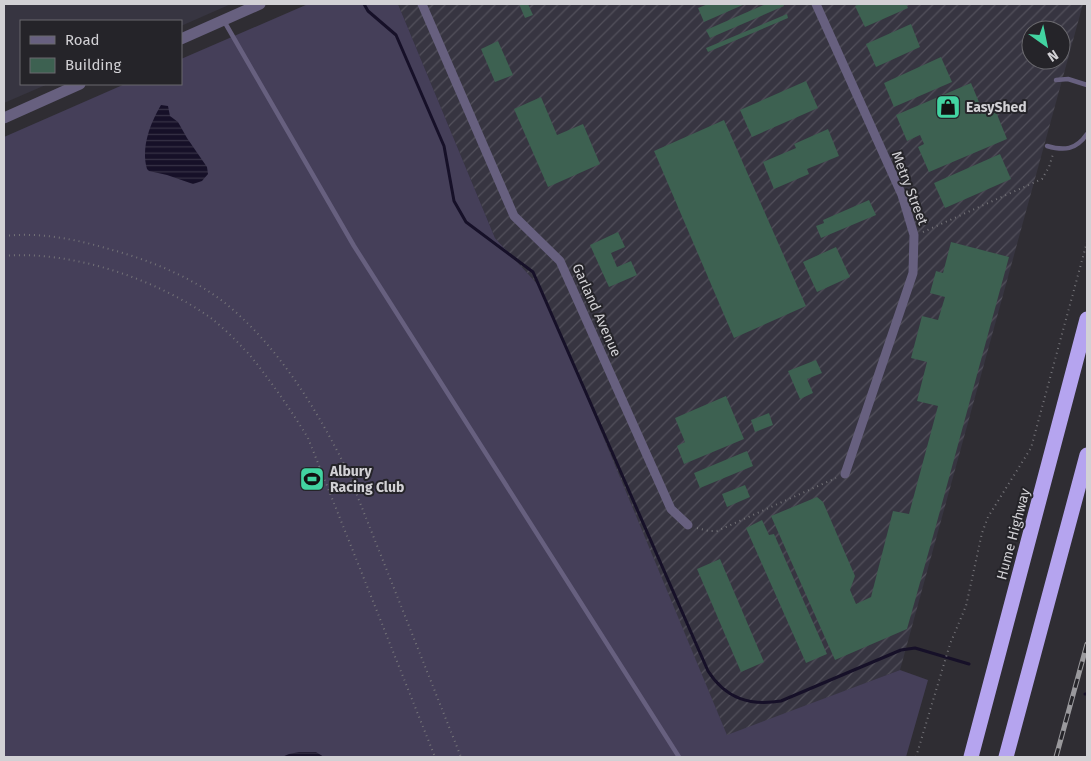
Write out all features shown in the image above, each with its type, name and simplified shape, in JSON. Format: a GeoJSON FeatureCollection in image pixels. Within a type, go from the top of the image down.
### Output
{"type":"FeatureCollection","features":[{"type":"Feature","properties":{"kind":"highway","name":"Hume Highway"},"geometry":{"type":"LineString","coordinates":[[971,757],[1087,319]]}},
{"type":"Feature","properties":{"kind":"highway"},"geometry":{"type":"LineString","coordinates":[[1006,757],[1087,456]]}},
{"type":"Feature","properties":{"kind":"street"},"geometry":{"type":"LineString","coordinates":[[182,39],[260,4]]}},
{"type":"Feature","properties":{"kind":"street","name":"Garland Avenue"},"geometry":{"type":"LineString","coordinates":[[422,4],[514,216],[560,261],[671,509],[688,525]]}},
{"type":"Feature","properties":{"kind":"street","name":"Metry Street"},"geometry":{"type":"LineString","coordinates":[[816,4],[902,195],[914,235],[913,273],[845,474]]}},
{"type":"Feature","properties":{"kind":"street"},"geometry":{"type":"LineString","coordinates":[[4,118],[78,85]]}},
{"type":"Feature","properties":{"kind":"lane"},"geometry":{"type":"LineString","coordinates":[[224,20],[354,246],[680,757]]}},
{"type":"Feature","properties":{"kind":"lane"},"geometry":{"type":"LineString","coordinates":[[1056,80],[1068,80],[1087,85]]}},
{"type":"Feature","properties":{"kind":"lane"},"geometry":{"type":"LineString","coordinates":[[1047,146],[1060,150],[1071,148],[1078,144],[1087,134]]}},
{"type":"Feature","properties":{"kind":"path"},"geometry":{"type":"LineString","coordinates":[[932,229],[1042,179],[1049,167],[1054,148]]}},
{"type":"Feature","properties":{"kind":"path"},"geometry":{"type":"LineString","coordinates":[[4,236],[50,236],[94,245],[141,258],[183,277],[224,302],[261,336],[300,387],[326,428],[347,470],[461,757]]}},
{"type":"Feature","properties":{"kind":"path"},"geometry":{"type":"LineString","coordinates":[[916,757],[950,644],[966,606],[982,533],[988,517],[1032,448],[1087,242]]}},
{"type":"Feature","properties":{"kind":"path"},"geometry":{"type":"LineString","coordinates":[[4,256],[48,257],[134,277],[174,295],[211,319],[246,350],[283,399],[308,438],[436,757]]}},
{"type":"Feature","properties":{"kind":"path"},"geometry":{"type":"LineString","coordinates":[[688,525],[709,532],[717,531],[845,474]]}},
{"type":"Feature","properties":{"kind":"shaded area"},"geometry":{"type":"Polygon","coordinates":[[[4,4],[231,4],[182,26],[182,20],[20,20],[20,85],[46,85],[4,103],[4,4]]]}},
{"type":"Feature","properties":{"kind":"shaded area","name":"Albury Racing Club"},"geometry":{"type":"Polygon","coordinates":[[[308,4],[398,4],[495,238],[542,289],[727,735],[900,670],[928,680],[906,757],[4,757],[4,137],[123,85],[182,85],[182,59],[308,4]]]}},
{"type":"Feature","properties":{"kind":"shaded area"},"geometry":{"type":"Polygon","coordinates":[[[398,4],[1083,4],[1071,48],[1071,20],[1021,20],[1021,70],[1065,70],[900,670],[727,736],[542,289],[495,238],[398,4]]]}},
{"type":"Feature","properties":{"kind":"shaded area"},"geometry":{"type":"Polygon","coordinates":[[[161,105],[168,106],[170,116],[178,122],[207,167],[208,174],[202,181],[193,184],[147,169],[145,161],[146,144],[153,120],[161,105]]]}},
{"type":"Feature","properties":{"kind":"shaded area"},"geometry":{"type":"Polygon","coordinates":[[[299,752],[316,752],[324,757],[282,757],[299,752]]]}},
{"type":"Feature","properties":{"kind":"building"},"geometry":{"type":"Polygon","coordinates":[[[519,4],[528,4],[533,15],[525,18],[519,4]]]}},
{"type":"Feature","properties":{"kind":"building"},"geometry":{"type":"Polygon","coordinates":[[[708,4],[745,4],[704,22],[698,8],[708,4]]]}},
{"type":"Feature","properties":{"kind":"building"},"geometry":{"type":"Polygon","coordinates":[[[766,4],[783,4],[784,6],[710,38],[706,30],[766,4]]]}},
{"type":"Feature","properties":{"kind":"building"},"geometry":{"type":"Polygon","coordinates":[[[860,4],[906,4],[908,8],[865,27],[855,6],[860,4]]]}},
{"type":"Feature","properties":{"kind":"building"},"geometry":{"type":"Polygon","coordinates":[[[787,14],[788,18],[708,52],[706,48],[787,14]]]}},
{"type":"Feature","properties":{"kind":"building"},"geometry":{"type":"Polygon","coordinates":[[[911,24],[920,47],[876,67],[866,44],[911,24]]]}},
{"type":"Feature","properties":{"kind":"building"},"geometry":{"type":"Polygon","coordinates":[[[498,41],[513,75],[495,82],[481,49],[498,41]]]}},
{"type":"Feature","properties":{"kind":"building"},"geometry":{"type":"Polygon","coordinates":[[[941,57],[952,82],[894,107],[884,83],[941,57]]]}},
{"type":"Feature","properties":{"kind":"building"},"geometry":{"type":"Polygon","coordinates":[[[806,81],[818,108],[752,137],[740,110],[806,81]]]}},
{"type":"Feature","properties":{"kind":"building"},"geometry":{"type":"Polygon","coordinates":[[[971,83],[981,107],[992,102],[1007,139],[929,172],[918,147],[924,144],[920,135],[907,141],[896,115],[971,83]]]}},
{"type":"Feature","properties":{"kind":"building"},"geometry":{"type":"Polygon","coordinates":[[[541,97],[557,135],[583,124],[600,164],[548,187],[514,109],[541,97]]]}},
{"type":"Feature","properties":{"kind":"building"},"geometry":{"type":"Polygon","coordinates":[[[724,120],[806,306],[734,338],[654,151],[724,120]]]}},
{"type":"Feature","properties":{"kind":"building"},"geometry":{"type":"Polygon","coordinates":[[[828,129],[839,156],[807,169],[809,174],[774,189],[763,162],[796,148],[794,144],[828,129]]]}},
{"type":"Feature","properties":{"kind":"building"},"geometry":{"type":"Polygon","coordinates":[[[1000,154],[1011,179],[945,208],[934,183],[1000,154]]]}},
{"type":"Feature","properties":{"kind":"building"},"geometry":{"type":"Polygon","coordinates":[[[869,200],[876,215],[821,238],[816,226],[824,223],[823,220],[869,200]]]}},
{"type":"Feature","properties":{"kind":"building"},"geometry":{"type":"Polygon","coordinates":[[[618,232],[625,247],[611,253],[617,267],[631,261],[637,275],[609,287],[590,245],[618,232]]]}},
{"type":"Feature","properties":{"kind":"building"},"geometry":{"type":"Polygon","coordinates":[[[951,242],[1009,257],[937,522],[907,629],[835,660],[771,516],[817,497],[823,502],[855,576],[850,590],[856,604],[871,597],[893,511],[909,514],[938,406],[917,401],[927,362],[911,358],[922,316],[938,320],[945,297],[930,293],[936,271],[943,273],[951,242]]]}},
{"type":"Feature","properties":{"kind":"building"},"geometry":{"type":"Polygon","coordinates":[[[836,247],[850,277],[817,292],[803,262],[836,247]]]}},
{"type":"Feature","properties":{"kind":"building"},"geometry":{"type":"Polygon","coordinates":[[[816,360],[822,373],[807,379],[813,393],[800,399],[788,371],[816,360]]]}},
{"type":"Feature","properties":{"kind":"building"},"geometry":{"type":"Polygon","coordinates":[[[726,396],[744,439],[684,464],[677,446],[685,442],[675,418],[726,396]]]}},
{"type":"Feature","properties":{"kind":"building"},"geometry":{"type":"Polygon","coordinates":[[[769,413],[773,425],[755,432],[751,420],[769,413]]]}},
{"type":"Feature","properties":{"kind":"building"},"geometry":{"type":"Polygon","coordinates":[[[747,451],[753,466],[700,488],[694,473],[747,451]]]}},
{"type":"Feature","properties":{"kind":"building"},"geometry":{"type":"Polygon","coordinates":[[[745,485],[750,497],[727,507],[722,494],[745,485]]]}},
{"type":"Feature","properties":{"kind":"building"},"geometry":{"type":"Polygon","coordinates":[[[762,520],[769,535],[774,534],[827,654],[806,663],[746,528],[762,520]]]}},
{"type":"Feature","properties":{"kind":"building"},"geometry":{"type":"Polygon","coordinates":[[[720,559],[764,662],[741,672],[697,569],[720,559]]]}},
{"type":"Feature","properties":{"kind":"waterway"},"geometry":{"type":"LineString","coordinates":[[364,4],[368,11],[396,35],[444,146],[454,201],[466,222],[533,272],[708,671],[715,681],[731,694],[740,698],[749,701],[770,702],[781,701],[901,650],[915,648],[969,664]]}},
{"type":"Feature","properties":{"kind":"railway"},"geometry":{"type":"LineString","coordinates":[[1056,757],[1087,644]]}},
{"type":"Feature","properties":{"kind":"place","name":"EasyShed"},"geometry":{"type":"Point","coordinates":[948,107]}},
{"type":"Feature","properties":{"kind":"place","name":"Albury Racing Club"},"geometry":{"type":"Point","coordinates":[312,479]}}]}
